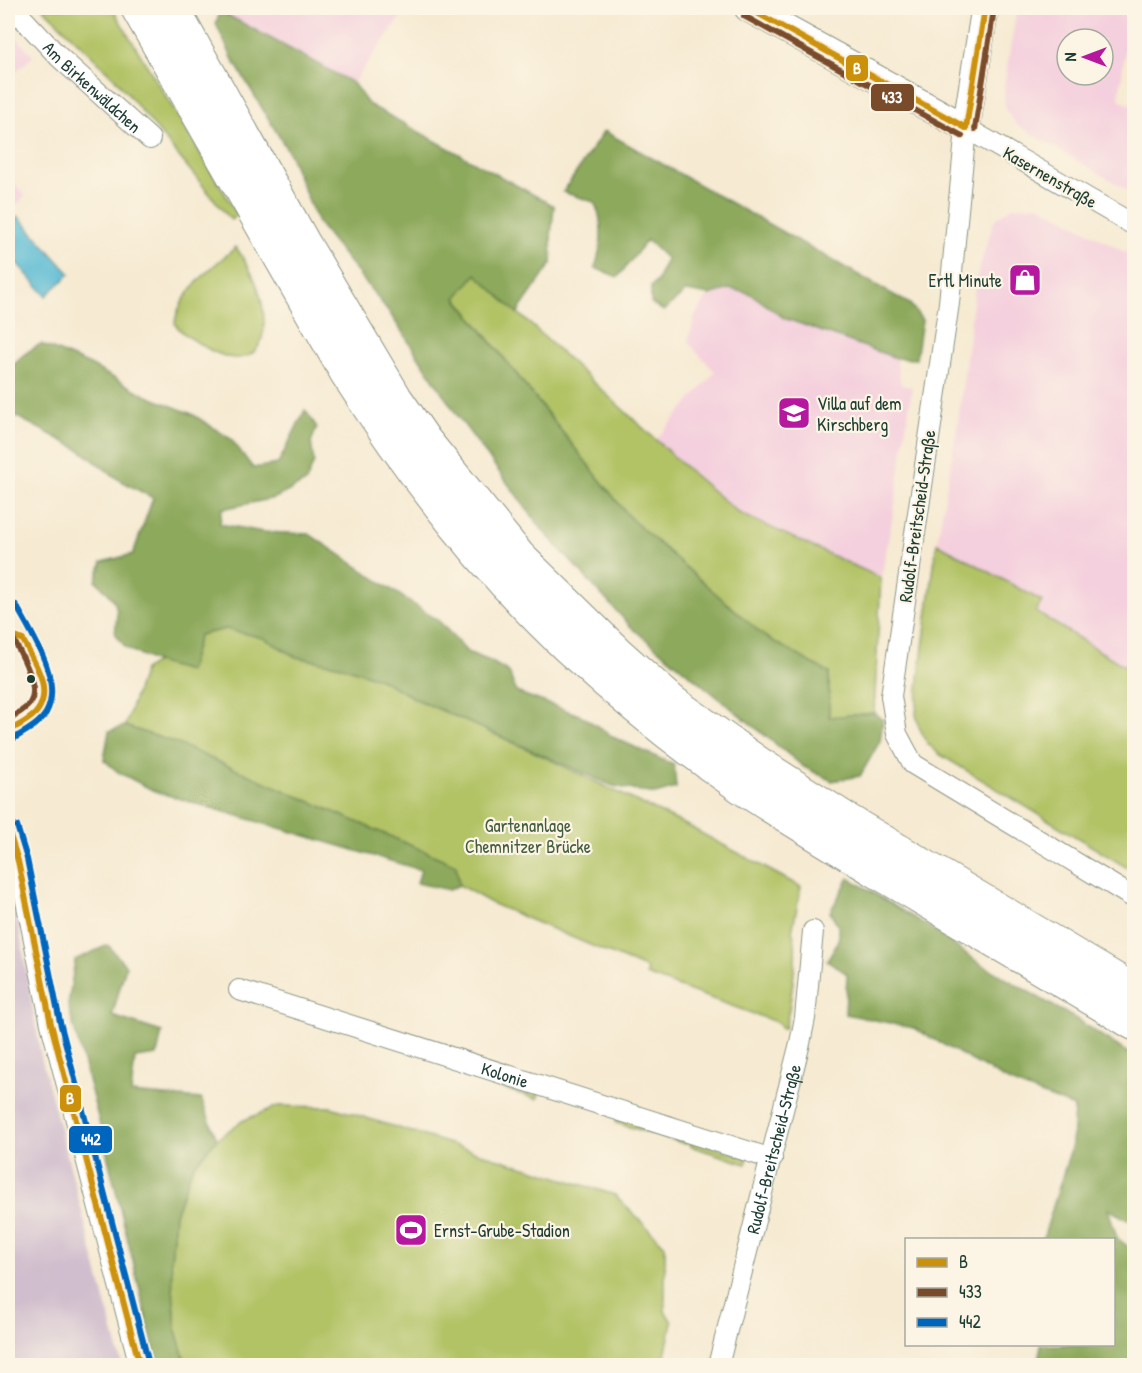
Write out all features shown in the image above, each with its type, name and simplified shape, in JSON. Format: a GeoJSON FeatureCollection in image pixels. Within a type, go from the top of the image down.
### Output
{"type":"FeatureCollection","features":[{"type":"Feature","properties":{"kind":"highway"},"geometry":{"type":"LineString","coordinates":[[137,8],[368,408],[446,514],[524,603],[566,646],[611,686],[741,787],[955,919],[1134,1024]]}},
{"type":"Feature","properties":{"kind":"highway"},"geometry":{"type":"LineString","coordinates":[[173,8],[304,243],[396,398],[425,440],[520,557],[617,652],[672,701],[759,763],[848,820],[1134,990]]}},
{"type":"Feature","properties":{"kind":"main road"},"geometry":{"type":"LineString","coordinates":[[748,8],[966,128]]}},
{"type":"Feature","properties":{"kind":"main road","name":"Rudolf-Breitscheid-Straße"},"geometry":{"type":"LineString","coordinates":[[966,128],[985,8]]}},
{"type":"Feature","properties":{"kind":"street","name":"Am Birkenwäldchen"},"geometry":{"type":"LineString","coordinates":[[13,8],[58,57],[150,139]]}},
{"type":"Feature","properties":{"kind":"street","name":"Kasernenstraße"},"geometry":{"type":"LineString","coordinates":[[966,128],[1134,225]]}},
{"type":"Feature","properties":{"kind":"street","name":"Rudolf-Breitscheid-Straße"},"geometry":{"type":"LineString","coordinates":[[966,128],[949,303],[891,696],[894,722],[897,734],[913,764],[1134,898]]}},
{"type":"Feature","properties":{"kind":"street"},"geometry":{"type":"LineString","coordinates":[[8,829],[21,877],[51,1024],[140,1365]]}},
{"type":"Feature","properties":{"kind":"street","name":"Rudolf-Breitscheid-Straße"},"geometry":{"type":"LineString","coordinates":[[718,1365],[806,1018],[813,931]]}},
{"type":"Feature","properties":{"kind":"street","name":"Kolonie"},"geometry":{"type":"LineString","coordinates":[[239,990],[772,1159]]}},
{"type":"Feature","properties":{"kind":"shaded area"},"geometry":{"type":"Polygon","coordinates":[[[218,8],[405,8],[353,83],[218,8]]]}},
{"type":"Feature","properties":{"kind":"shaded area"},"geometry":{"type":"Polygon","coordinates":[[[1017,8],[1130,8],[1119,99],[1134,107],[1134,194],[1017,125],[1005,109],[1004,86],[1017,8]]]}},
{"type":"Feature","properties":{"kind":"shaded area"},"geometry":{"type":"Polygon","coordinates":[[[8,28],[33,56],[8,79],[8,28]]]}},
{"type":"Feature","properties":{"kind":"shaded area"},"geometry":{"type":"Polygon","coordinates":[[[8,175],[25,196],[8,213],[8,175]]]}},
{"type":"Feature","properties":{"kind":"shaded area"},"geometry":{"type":"Polygon","coordinates":[[[1039,205],[1134,257],[1134,672],[1036,612],[1041,601],[937,543],[958,422],[976,279],[994,220],[1012,207],[1039,205]]]}},
{"type":"Feature","properties":{"kind":"shaded area","name":"Villa auf dem Kirschberg"},"geometry":{"type":"Polygon","coordinates":[[[730,289],[751,294],[784,318],[896,358],[901,385],[912,387],[895,504],[881,578],[739,513],[656,440],[715,372],[688,342],[695,315],[709,295],[730,289]]]}},
{"type":"Feature","properties":{"kind":"shaded area"},"geometry":{"type":"Polygon","coordinates":[[[8,865],[41,1056],[122,1365],[8,1365],[8,865]]]}},
{"type":"Feature","properties":{"kind":"green space"},"geometry":{"type":"Polygon","coordinates":[[[43,8],[112,8],[238,215],[231,220],[117,81],[43,8]]]}},
{"type":"Feature","properties":{"kind":"green space"},"geometry":{"type":"Polygon","coordinates":[[[220,11],[353,83],[368,104],[554,206],[551,236],[552,263],[517,313],[476,274],[456,298],[631,519],[764,636],[829,673],[829,717],[874,713],[883,720],[880,741],[860,776],[832,781],[804,767],[632,628],[544,532],[459,418],[389,312],[318,223],[288,151],[233,60],[216,24],[220,11]]]}},
{"type":"Feature","properties":{"kind":"green space"},"geometry":{"type":"Polygon","coordinates":[[[604,131],[910,304],[922,320],[916,359],[896,358],[784,318],[751,294],[730,289],[709,295],[686,291],[664,311],[651,303],[651,287],[657,281],[667,259],[647,240],[618,277],[595,268],[601,226],[594,202],[563,192],[604,131]]]}},
{"type":"Feature","properties":{"kind":"green space"},"geometry":{"type":"Polygon","coordinates":[[[236,247],[256,283],[263,307],[264,324],[262,339],[256,349],[247,356],[235,358],[219,354],[200,344],[182,332],[175,323],[183,301],[190,291],[208,271],[236,247]]]}},
{"type":"Feature","properties":{"kind":"green space"},"geometry":{"type":"Polygon","coordinates":[[[476,274],[695,476],[739,513],[881,578],[874,713],[829,717],[829,673],[764,636],[631,519],[456,297],[476,274]]]}},
{"type":"Feature","properties":{"kind":"green space"},"geometry":{"type":"Polygon","coordinates":[[[41,344],[90,365],[147,396],[192,414],[231,439],[253,468],[278,464],[305,410],[317,427],[311,442],[314,462],[306,482],[275,498],[222,509],[220,524],[263,532],[309,534],[440,622],[467,652],[509,672],[516,692],[582,716],[615,738],[674,765],[676,788],[655,794],[613,786],[416,699],[380,679],[342,666],[296,657],[264,638],[226,629],[199,635],[189,671],[156,662],[126,648],[115,633],[117,610],[113,599],[96,581],[102,562],[133,554],[153,498],[118,479],[80,450],[8,412],[10,371],[20,358],[41,344]]]}},
{"type":"Feature","properties":{"kind":"green space"},"geometry":{"type":"Polygon","coordinates":[[[937,543],[1042,601],[1036,612],[1134,672],[1134,872],[939,754],[928,744],[919,727],[916,714],[937,543]]]}},
{"type":"Feature","properties":{"kind":"green space","name":"Gartenanlage Chemnitzer Brücke"},"geometry":{"type":"Polygon","coordinates":[[[226,629],[264,638],[296,657],[342,666],[380,679],[416,699],[536,753],[686,825],[801,887],[792,932],[795,963],[785,1028],[782,1029],[779,1023],[646,975],[647,969],[493,904],[459,885],[456,865],[173,742],[125,726],[144,670],[156,662],[189,671],[199,635],[226,629]]]}},
{"type":"Feature","properties":{"kind":"green space"},"geometry":{"type":"Polygon","coordinates":[[[125,726],[173,742],[456,865],[459,885],[449,890],[417,883],[421,870],[154,791],[118,772],[104,760],[109,731],[125,726]]]}},
{"type":"Feature","properties":{"kind":"green space"},"geometry":{"type":"Polygon","coordinates":[[[849,878],[929,927],[979,963],[1076,1019],[1134,1057],[1134,1223],[1108,1209],[1117,1238],[1134,1251],[1134,1365],[1037,1365],[1041,1346],[1115,1346],[1115,1238],[1043,1238],[1072,1145],[1074,1107],[1010,1082],[914,1028],[845,1014],[847,974],[827,960],[839,936],[838,925],[830,912],[849,878]]]}},
{"type":"Feature","properties":{"kind":"green space"},"geometry":{"type":"Polygon","coordinates":[[[108,945],[126,966],[112,1016],[162,1032],[157,1055],[135,1058],[131,1093],[201,1099],[217,1139],[193,1166],[175,1214],[171,1261],[176,1331],[186,1365],[158,1365],[98,1117],[68,1005],[75,960],[108,945]]]}},
{"type":"Feature","properties":{"kind":"green space"},"geometry":{"type":"Polygon","coordinates":[[[494,1080],[540,1091],[537,1099],[501,1088],[494,1080]]]}},
{"type":"Feature","properties":{"kind":"green space","name":"Ernst-Grube-Stadion"},"geometry":{"type":"Polygon","coordinates":[[[278,1106],[331,1107],[615,1195],[665,1246],[665,1311],[672,1322],[663,1365],[186,1365],[176,1331],[171,1261],[175,1214],[193,1166],[217,1139],[242,1121],[278,1106]]]}},
{"type":"Feature","properties":{"kind":"green space"},"geometry":{"type":"Polygon","coordinates":[[[617,1116],[688,1138],[686,1144],[616,1123],[617,1116]]]}},
{"type":"Feature","properties":{"kind":"green space"},"geometry":{"type":"Polygon","coordinates":[[[692,1140],[748,1158],[746,1164],[690,1146],[692,1140]]]}},
{"type":"Feature","properties":{"kind":"water"},"geometry":{"type":"Polygon","coordinates":[[[18,216],[70,274],[46,296],[8,253],[8,225],[18,216]]]}},
{"type":"Feature","properties":{"kind":"transit line","name":"B"},"geometry":{"type":"LineString","coordinates":[[748,8],[966,128]]}},
{"type":"Feature","properties":{"kind":"transit line","name":"B"},"geometry":{"type":"LineString","coordinates":[[966,128],[985,8]]}},
{"type":"Feature","properties":{"kind":"transit line","name":"433"},"geometry":{"type":"LineString","coordinates":[[975,129],[994,9]]}},
{"type":"Feature","properties":{"kind":"transit line","name":"433"},"geometry":{"type":"LineString","coordinates":[[744,16],[962,136]]}},
{"type":"Feature","properties":{"kind":"transit line","name":"442"},"geometry":{"type":"LineString","coordinates":[[13,739],[31,728],[46,713],[51,687],[37,643],[16,605]]}},
{"type":"Feature","properties":{"kind":"transit line","name":"433"},"geometry":{"type":"LineString","coordinates":[[8,629],[33,686],[33,695],[28,706],[8,720]]}},
{"type":"Feature","properties":{"kind":"transit line","name":"B"},"geometry":{"type":"LineString","coordinates":[[8,634],[23,640],[40,674],[43,693],[42,701],[35,714],[8,732]]}},
{"type":"Feature","properties":{"kind":"transit line","name":"442"},"geometry":{"type":"LineString","coordinates":[[17,826],[27,859],[60,1022],[149,1364]]}},
{"type":"Feature","properties":{"kind":"transit line","name":"B"},"geometry":{"type":"LineString","coordinates":[[8,829],[18,861],[51,1024],[140,1366]]}},
{"type":"Feature","properties":{"kind":"place","name":"Ertl Minute"},"geometry":{"type":"Point","coordinates":[1025,280]}},
{"type":"Feature","properties":{"kind":"place","name":"Villa auf dem Kirschberg"},"geometry":{"type":"Point","coordinates":[794,413]}},
{"type":"Feature","properties":{"kind":"place","name":"Ernst-Grube-Stadion"},"geometry":{"type":"Point","coordinates":[411,1230]}}]}
